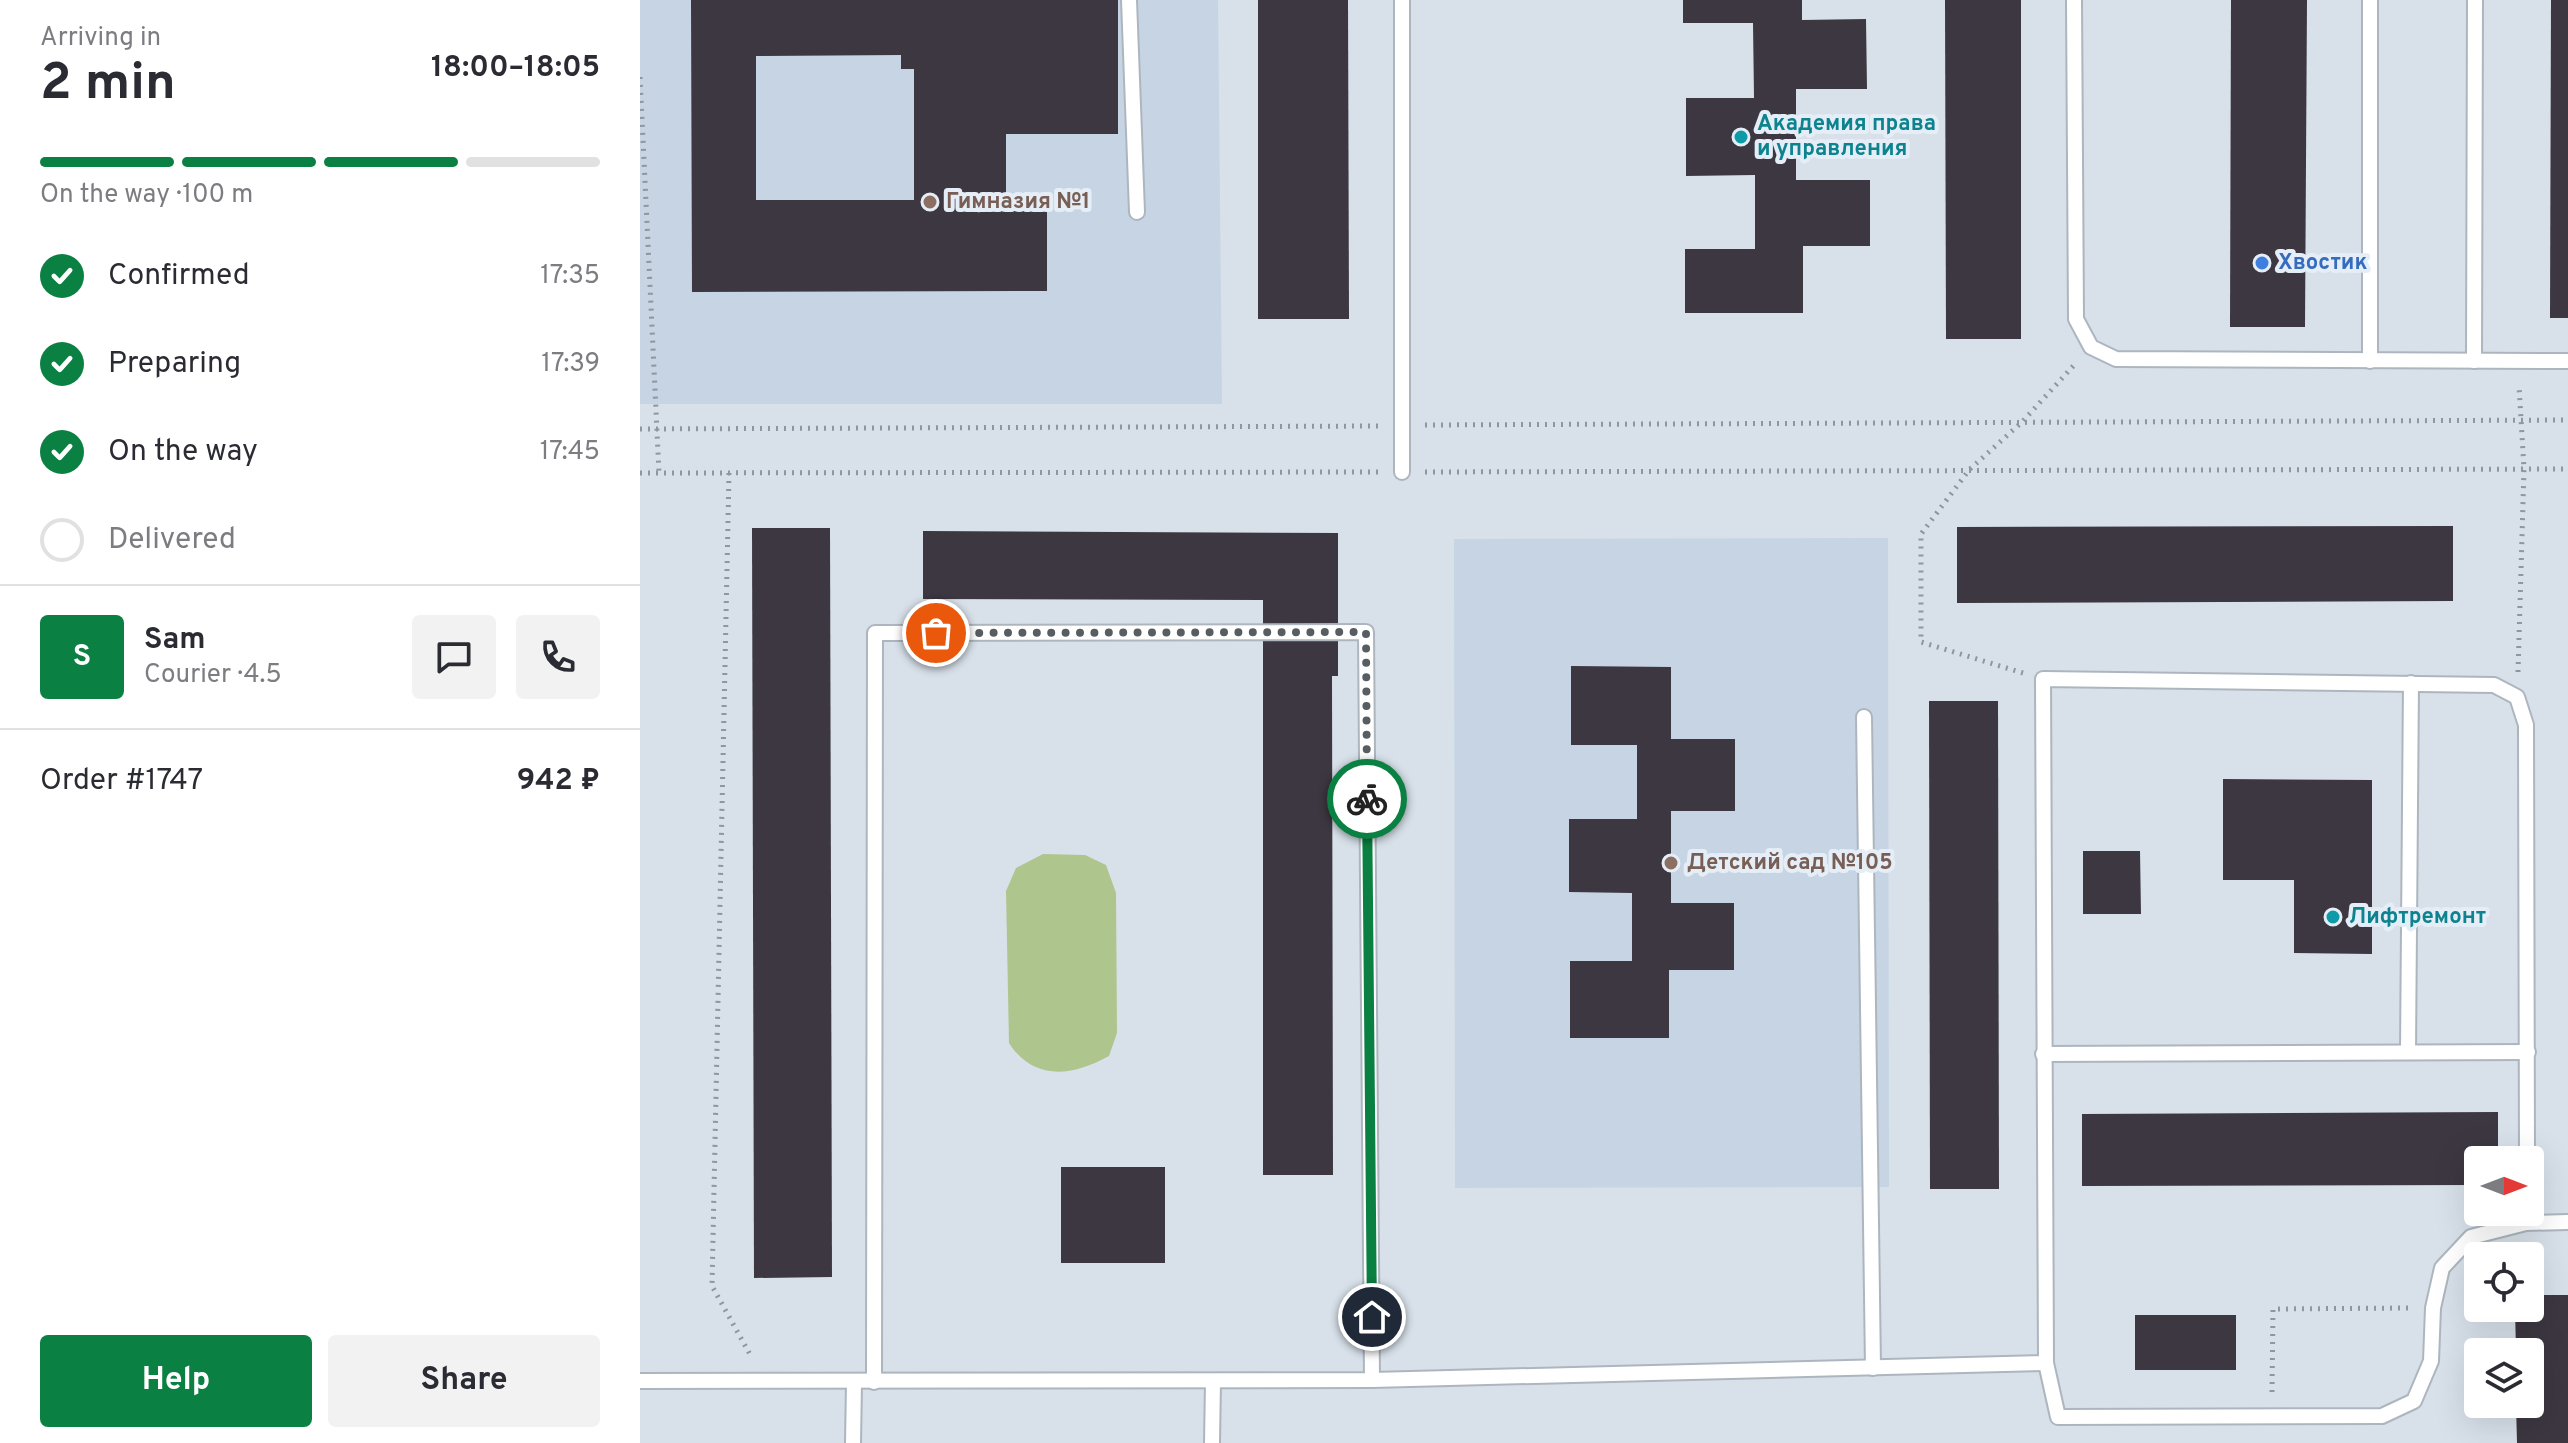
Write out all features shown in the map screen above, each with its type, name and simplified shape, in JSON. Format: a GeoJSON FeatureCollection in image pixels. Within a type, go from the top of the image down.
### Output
{"type":"FeatureCollection","features":[{"type":"Feature","properties":{"kind":"lane"},"geometry":{"type":"LineString","coordinates":[[1129,0],[1137,212]]}},
{"type":"Feature","properties":{"kind":"lane"},"geometry":{"type":"LineString","coordinates":[[1402,0],[1402,472]]}},
{"type":"Feature","properties":{"kind":"lane"},"geometry":{"type":"LineString","coordinates":[[2074,0],[2076,319],[2091,347],[2116,359],[2568,361]]}},
{"type":"Feature","properties":{"kind":"lane"},"geometry":{"type":"LineString","coordinates":[[2370,0],[2370,361]]}},
{"type":"Feature","properties":{"kind":"lane"},"geometry":{"type":"LineString","coordinates":[[2474,361],[2475,0]]}},
{"type":"Feature","properties":{"kind":"lane"},"geometry":{"type":"LineString","coordinates":[[874,1382],[875,633],[1366,632],[1372,1380]]}},
{"type":"Feature","properties":{"kind":"lane"},"geometry":{"type":"LineString","coordinates":[[2503,1226],[2471,1237],[2442,1268],[2433,1308],[2431,1361],[2414,1401],[2382,1416],[2058,1417],[2046,1363],[2043,679],[2494,685],[2517,697],[2526,725],[2527,1146]]}},
{"type":"Feature","properties":{"kind":"lane"},"geometry":{"type":"LineString","coordinates":[[2408,1052],[2411,683]]}},
{"type":"Feature","properties":{"kind":"lane"},"geometry":{"type":"LineString","coordinates":[[1864,717],[1873,1368]]}},
{"type":"Feature","properties":{"kind":"lane"},"geometry":{"type":"LineString","coordinates":[[2043,1054],[2528,1052]]}},
{"type":"Feature","properties":{"kind":"lane"},"geometry":{"type":"LineString","coordinates":[[2544,1220],[2568,1222]]}},
{"type":"Feature","properties":{"kind":"lane"},"geometry":{"type":"LineString","coordinates":[[640,1381],[1372,1380],[2046,1363]]}},
{"type":"Feature","properties":{"kind":"lane"},"geometry":{"type":"LineString","coordinates":[[1212,1443],[1213,1381]]}},
{"type":"Feature","properties":{"kind":"lane"},"geometry":{"type":"LineString","coordinates":[[853,1443],[854,1383]]}},
{"type":"Feature","properties":{"kind":"path"},"geometry":{"type":"LineString","coordinates":[[640,77],[659,473]]}},
{"type":"Feature","properties":{"kind":"path"},"geometry":{"type":"LineString","coordinates":[[2043,679],[1921,642],[1921,534],[1969,470],[2022,422],[2091,347]]}},
{"type":"Feature","properties":{"kind":"path"},"geometry":{"type":"LineString","coordinates":[[2517,361],[2524,469],[2517,697]]}},
{"type":"Feature","properties":{"kind":"path"},"geometry":{"type":"LineString","coordinates":[[640,429],[2568,420]]}},
{"type":"Feature","properties":{"kind":"path"},"geometry":{"type":"LineString","coordinates":[[640,473],[2568,469]]}},
{"type":"Feature","properties":{"kind":"path"},"geometry":{"type":"LineString","coordinates":[[729,473],[712,1286],[766,1383]]}},
{"type":"Feature","properties":{"kind":"path"},"geometry":{"type":"LineString","coordinates":[[2272,1416],[2273,1309],[2433,1308]]}},
{"type":"Feature","properties":{"kind":"shaded area","name":"Гимназия №1"},"geometry":{"type":"Polygon","coordinates":[[[640,0],[1218,0],[1222,404],[640,404],[640,0]]]}},
{"type":"Feature","properties":{"kind":"shaded area","name":"Детский сад №105"},"geometry":{"type":"Polygon","coordinates":[[[1888,538],[1889,1187],[1455,1188],[1454,539],[1888,538]]]}},
{"type":"Feature","properties":{"kind":"green space"},"geometry":{"type":"Polygon","coordinates":[[[1043,854],[1085,855],[1106,865],[1116,893],[1117,1033],[1109,1056],[1068,1071],[1042,1070],[1019,1056],[1009,1043],[1006,891],[1016,868],[1043,854]]]}},
{"type":"Feature","properties":{"kind":"building"},"geometry":{"type":"Polygon","coordinates":[[[691,0],[1118,0],[1118,134],[1006,134],[1006,200],[1047,200],[1047,291],[692,292],[691,0]],[[901,55],[756,56],[756,200],[914,200],[914,69],[901,69],[901,55]]]}},
{"type":"Feature","properties":{"kind":"building"},"geometry":{"type":"Polygon","coordinates":[[[1258,0],[1348,0],[1349,319],[1258,319],[1258,0]]]}},
{"type":"Feature","properties":{"kind":"building","name":"Академия права и управления"},"geometry":{"type":"Polygon","coordinates":[[[1683,0],[1802,0],[1802,20],[1866,19],[1867,89],[1796,89],[1796,180],[1870,180],[1870,246],[1803,246],[1803,313],[1685,313],[1685,249],[1755,249],[1755,175],[1686,176],[1686,98],[1754,98],[1753,23],[1683,23],[1683,0]]]}},
{"type":"Feature","properties":{"kind":"building"},"geometry":{"type":"Polygon","coordinates":[[[1945,0],[2021,0],[2021,339],[1946,339],[1945,0]]]}},
{"type":"Feature","properties":{"kind":"building"},"geometry":{"type":"Polygon","coordinates":[[[2231,0],[2307,0],[2305,327],[2230,327],[2231,0]]]}},
{"type":"Feature","properties":{"kind":"building"},"geometry":{"type":"Polygon","coordinates":[[[2551,0],[2568,0],[2568,318],[2550,318],[2551,0]]]}},
{"type":"Feature","properties":{"kind":"building"},"geometry":{"type":"Polygon","coordinates":[[[2453,526],[2453,601],[1957,603],[1957,527],[2453,526]]]}},
{"type":"Feature","properties":{"kind":"building"},"geometry":{"type":"Polygon","coordinates":[[[752,528],[830,528],[832,1277],[754,1278],[752,528]]]}},
{"type":"Feature","properties":{"kind":"building"},"geometry":{"type":"Polygon","coordinates":[[[923,531],[1338,533],[1338,676],[1332,676],[1333,1175],[1263,1175],[1263,600],[923,599],[923,531]]]}},
{"type":"Feature","properties":{"kind":"building"},"geometry":{"type":"Polygon","coordinates":[[[1571,666],[1671,667],[1671,739],[1735,739],[1735,811],[1671,811],[1671,903],[1734,903],[1734,970],[1669,970],[1669,1038],[1570,1038],[1570,961],[1632,961],[1632,893],[1569,892],[1569,819],[1637,819],[1637,745],[1571,745],[1571,666]]]}},
{"type":"Feature","properties":{"kind":"building"},"geometry":{"type":"Polygon","coordinates":[[[1929,701],[1998,701],[1999,1189],[1930,1189],[1929,701]]]}},
{"type":"Feature","properties":{"kind":"building"},"geometry":{"type":"Polygon","coordinates":[[[2223,779],[2372,780],[2372,954],[2294,953],[2294,880],[2223,880],[2223,779]]]}},
{"type":"Feature","properties":{"kind":"building"},"geometry":{"type":"Polygon","coordinates":[[[2083,851],[2140,851],[2141,914],[2083,914],[2083,851]]]}},
{"type":"Feature","properties":{"kind":"building"},"geometry":{"type":"Polygon","coordinates":[[[2498,1112],[2498,1146],[2464,1146],[2464,1185],[2082,1186],[2082,1114],[2498,1112]]]}},
{"type":"Feature","properties":{"kind":"building"},"geometry":{"type":"Polygon","coordinates":[[[1061,1167],[1165,1167],[1165,1263],[1061,1263],[1061,1167]]]}},
{"type":"Feature","properties":{"kind":"building"},"geometry":{"type":"Polygon","coordinates":[[[2544,1295],[2568,1295],[2568,1443],[2517,1443],[2516,1418],[2544,1418],[2544,1338],[2516,1338],[2515,1322],[2544,1322],[2544,1295]]]}},
{"type":"Feature","properties":{"kind":"building"},"geometry":{"type":"Polygon","coordinates":[[[2135,1315],[2236,1315],[2236,1370],[2135,1370],[2135,1315]]]}},
{"type":"Feature","properties":{"kind":"way so far"},"geometry":{"type":"LineString","coordinates":[[936,633],[1366,632],[1367,799]]}},
{"type":"Feature","properties":{"kind":"place","name":"Академия права и управления"},"geometry":{"type":"Point","coordinates":[1741,137]}},
{"type":"Feature","properties":{"kind":"place","name":"Гимназия №1"},"geometry":{"type":"Point","coordinates":[930,202]}},
{"type":"Feature","properties":{"kind":"place","name":"Хвостик"},"geometry":{"type":"Point","coordinates":[2262,263]}},
{"type":"Feature","properties":{"kind":"place","name":"Детский сад №105"},"geometry":{"type":"Point","coordinates":[1671,863]}},
{"type":"Feature","properties":{"kind":"place","name":"Лифтремонт"},"geometry":{"type":"Point","coordinates":[2333,917]}},
{"type":"Feature","properties":{"kind":"route"},"geometry":{"type":"LineString","coordinates":[[1367,799],[1372,1317]]}}]}
